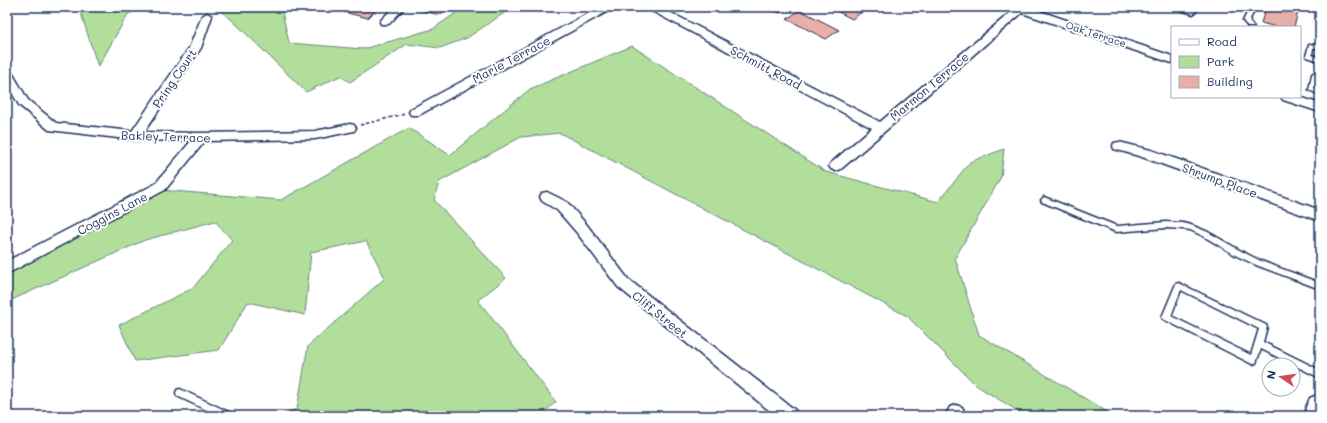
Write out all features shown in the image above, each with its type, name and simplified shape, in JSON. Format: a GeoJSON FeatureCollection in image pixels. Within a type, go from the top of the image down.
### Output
{"type":"FeatureCollection","features":[{"type":"Feature","properties":{"kind":"main road"},"geometry":{"type":"LineString","coordinates":[[1318,416],[1320,407]]}},
{"type":"Feature","properties":{"kind":"street"},"geometry":{"type":"LineString","coordinates":[[385,22],[400,7]]}},
{"type":"Feature","properties":{"kind":"street","name":"Marie Terrace"},"geometry":{"type":"LineString","coordinates":[[415,112],[608,7]]}},
{"type":"Feature","properties":{"kind":"street","name":"Schmitt Road"},"geometry":{"type":"LineString","coordinates":[[652,7],[880,127]]}},
{"type":"Feature","properties":{"kind":"street","name":"Marmon Terrace"},"geometry":{"type":"LineString","coordinates":[[836,166],[880,127],[1022,8]]}},
{"type":"Feature","properties":{"kind":"street","name":"Oak Terrace"},"geometry":{"type":"LineString","coordinates":[[1022,8],[1171,60]]}},
{"type":"Feature","properties":{"kind":"street","name":"Pring Court"},"geometry":{"type":"LineString","coordinates":[[135,136],[195,48],[207,16]]}},
{"type":"Feature","properties":{"kind":"street","name":"Bakley Terrace"},"geometry":{"type":"LineString","coordinates":[[7,74],[23,102],[53,127],[135,136],[202,137],[315,135],[350,128]]}},
{"type":"Feature","properties":{"kind":"street"},"geometry":{"type":"LineString","coordinates":[[1290,98],[1320,108]]}},
{"type":"Feature","properties":{"kind":"street","name":"Coggins Lane"},"geometry":{"type":"LineString","coordinates":[[7,268],[160,187],[202,137]]}},
{"type":"Feature","properties":{"kind":"street","name":"Shrump Place"},"geometry":{"type":"LineString","coordinates":[[1119,146],[1146,153],[1320,216]]}},
{"type":"Feature","properties":{"kind":"street","name":"Cliff Street"},"geometry":{"type":"LineString","coordinates":[[547,198],[562,206],[582,228],[623,283],[661,315],[789,416]]}},
{"type":"Feature","properties":{"kind":"lane"},"geometry":{"type":"LineString","coordinates":[[1174,7],[1192,12],[1194,7]]}},
{"type":"Feature","properties":{"kind":"lane"},"geometry":{"type":"LineString","coordinates":[[1250,26],[1246,21],[1253,7]]}},
{"type":"Feature","properties":{"kind":"lane"},"geometry":{"type":"LineString","coordinates":[[1320,46],[1311,46],[1309,56],[1320,59]]}},
{"type":"Feature","properties":{"kind":"lane"},"geometry":{"type":"LineString","coordinates":[[1315,74],[1312,90],[1320,93]]}},
{"type":"Feature","properties":{"kind":"lane"},"geometry":{"type":"LineString","coordinates":[[1044,200],[1116,229],[1135,229],[1168,224],[1184,226],[1219,240],[1240,254],[1320,286]]}},
{"type":"Feature","properties":{"kind":"lane"},"geometry":{"type":"LineString","coordinates":[[1179,286],[1263,327],[1259,344],[1253,360],[1166,317],[1179,286]]}},
{"type":"Feature","properties":{"kind":"lane"},"geometry":{"type":"LineString","coordinates":[[1259,344],[1320,374]]}},
{"type":"Feature","properties":{"kind":"lane"},"geometry":{"type":"LineString","coordinates":[[180,393],[228,416]]}},
{"type":"Feature","properties":{"kind":"path"},"geometry":{"type":"LineString","coordinates":[[350,128],[415,112]]}},
{"type":"Feature","properties":{"kind":"green space"},"geometry":{"type":"Polygon","coordinates":[[[79,7],[142,7],[128,14],[98,67],[79,7]]]}},
{"type":"Feature","properties":{"kind":"green space"},"geometry":{"type":"Polygon","coordinates":[[[215,7],[281,7],[289,43],[363,49],[433,29],[464,7],[513,7],[467,38],[440,48],[407,44],[350,82],[340,76],[306,92],[231,19],[215,7]]]}},
{"type":"Feature","properties":{"kind":"green space"},"geometry":{"type":"Polygon","coordinates":[[[632,46],[826,172],[938,202],[970,162],[1004,149],[1001,177],[955,258],[979,335],[1114,416],[1026,416],[977,386],[907,316],[560,133],[521,137],[439,182],[434,200],[506,278],[478,300],[556,402],[540,416],[276,416],[297,409],[308,346],[385,278],[366,241],[311,252],[305,315],[248,302],[219,350],[135,361],[119,325],[193,288],[232,240],[215,221],[145,240],[7,302],[7,265],[160,190],[281,200],[409,128],[450,155],[530,89],[632,46]]]}},
{"type":"Feature","properties":{"kind":"building"},"geometry":{"type":"Polygon","coordinates":[[[349,7],[376,7],[374,9],[376,10],[368,18],[343,12],[349,7]]]}},
{"type":"Feature","properties":{"kind":"building"},"geometry":{"type":"Polygon","coordinates":[[[417,7],[447,7],[440,15],[414,9],[417,7]]]}},
{"type":"Feature","properties":{"kind":"building"},"geometry":{"type":"Polygon","coordinates":[[[763,7],[787,7],[780,13],[763,7]]]}},
{"type":"Feature","properties":{"kind":"building"},"geometry":{"type":"Polygon","coordinates":[[[836,7],[869,7],[852,19],[833,9],[836,7]]]}},
{"type":"Feature","properties":{"kind":"building"},"geometry":{"type":"Polygon","coordinates":[[[1266,7],[1280,7],[1298,12],[1294,26],[1272,26],[1261,23],[1266,7]]]}},
{"type":"Feature","properties":{"kind":"building"},"geometry":{"type":"Polygon","coordinates":[[[800,10],[839,30],[826,39],[787,19],[800,10]]]}}]}
